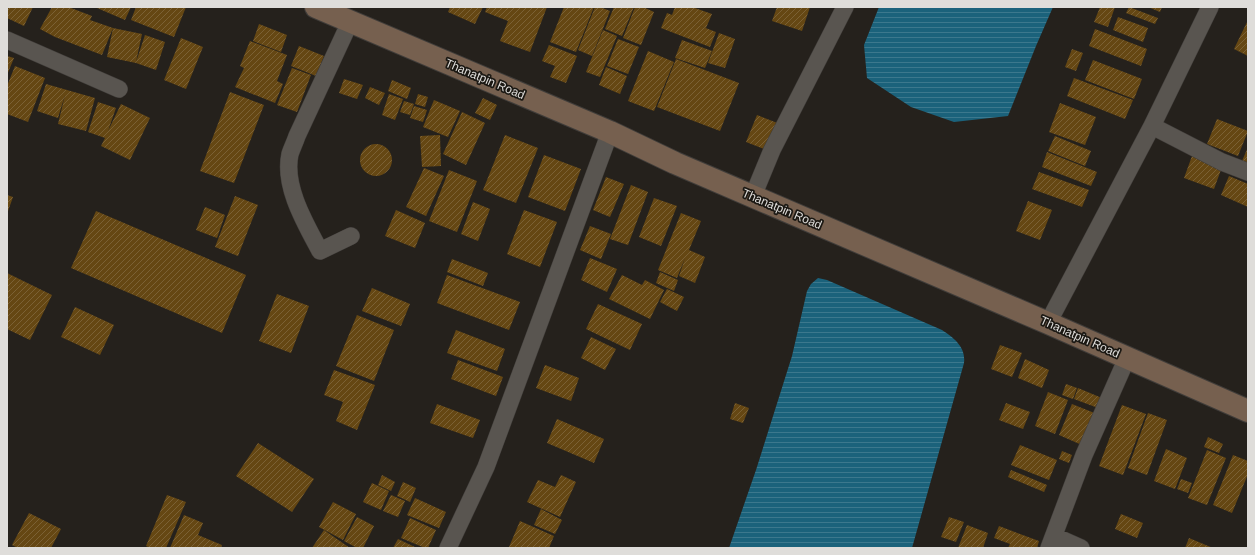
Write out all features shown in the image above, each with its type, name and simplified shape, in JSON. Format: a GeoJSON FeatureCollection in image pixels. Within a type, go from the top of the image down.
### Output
{"type":"FeatureCollection","features":[{"type":"Feature","properties":{"kind":"main road","name":"Thanatpin Road"},"geometry":{"type":"LineString","coordinates":[[316,7],[610,132],[675,163],[1048,323],[1248,411]]}},
{"type":"Feature","properties":{"kind":"street"},"geometry":{"type":"LineString","coordinates":[[753,196],[772,150],[845,7]]}},
{"type":"Feature","properties":{"kind":"street"},"geometry":{"type":"LineString","coordinates":[[1048,323],[1152,126],[1210,7]]}},
{"type":"Feature","properties":{"kind":"street"},"geometry":{"type":"LineString","coordinates":[[350,22],[297,136],[290,154],[288,171],[300,214],[320,250],[351,236]]}},
{"type":"Feature","properties":{"kind":"street"},"geometry":{"type":"LineString","coordinates":[[7,40],[119,89]]}},
{"type":"Feature","properties":{"kind":"street"},"geometry":{"type":"LineString","coordinates":[[1152,126],[1222,162],[1248,172]]}},
{"type":"Feature","properties":{"kind":"street"},"geometry":{"type":"LineString","coordinates":[[448,548],[486,467],[610,132]]}},
{"type":"Feature","properties":{"kind":"street"},"geometry":{"type":"LineString","coordinates":[[1081,548],[1051,542],[1084,455],[1127,358]]}},
{"type":"Feature","properties":{"kind":"water"},"geometry":{"type":"Polygon","coordinates":[[[879,7],[1053,7],[1008,116],[954,122],[911,107],[867,78],[864,45],[879,7]]]}},
{"type":"Feature","properties":{"kind":"water"},"geometry":{"type":"Polygon","coordinates":[[[818,278],[827,280],[942,330],[955,340],[963,352],[964,363],[912,548],[729,548],[756,470],[792,356],[807,291],[811,284],[818,278]]]}},
{"type":"Feature","properties":{"kind":"building"},"geometry":{"type":"Polygon","coordinates":[[[7,7],[33,7],[24,26],[7,18],[7,7]]]}},
{"type":"Feature","properties":{"kind":"building"},"geometry":{"type":"Polygon","coordinates":[[[52,7],[71,7],[92,16],[90,20],[113,28],[102,55],[55,37],[40,29],[52,7]]]}},
{"type":"Feature","properties":{"kind":"building"},"geometry":{"type":"Polygon","coordinates":[[[97,7],[131,7],[125,20],[97,7]]]}},
{"type":"Feature","properties":{"kind":"building"},"geometry":{"type":"Polygon","coordinates":[[[136,7],[186,7],[174,37],[131,20],[136,7]]]}},
{"type":"Feature","properties":{"kind":"building"},"geometry":{"type":"Polygon","coordinates":[[[450,7],[483,7],[475,24],[448,12],[450,7]]]}},
{"type":"Feature","properties":{"kind":"building"},"geometry":{"type":"Polygon","coordinates":[[[487,7],[547,7],[530,52],[500,41],[508,21],[485,12],[487,7]]]}},
{"type":"Feature","properties":{"kind":"building"},"geometry":{"type":"Polygon","coordinates":[[[564,7],[594,7],[576,52],[550,42],[564,7]]]}},
{"type":"Feature","properties":{"kind":"building"},"geometry":{"type":"Polygon","coordinates":[[[595,7],[600,7],[610,11],[592,56],[578,50],[595,7]]]}},
{"type":"Feature","properties":{"kind":"building"},"geometry":{"type":"Polygon","coordinates":[[[614,7],[634,7],[622,36],[605,29],[614,7]]]}},
{"type":"Feature","properties":{"kind":"building"},"geometry":{"type":"Polygon","coordinates":[[[635,7],[643,7],[654,12],[641,45],[623,38],[635,7]]]}},
{"type":"Feature","properties":{"kind":"building"},"geometry":{"type":"Polygon","coordinates":[[[675,7],[692,7],[712,14],[706,28],[672,15],[675,7]]]}},
{"type":"Feature","properties":{"kind":"building"},"geometry":{"type":"Polygon","coordinates":[[[777,7],[810,7],[802,31],[772,21],[777,7]]]}},
{"type":"Feature","properties":{"kind":"building"},"geometry":{"type":"Polygon","coordinates":[[[1100,7],[1115,7],[1108,27],[1094,22],[1100,7]]]}},
{"type":"Feature","properties":{"kind":"building"},"geometry":{"type":"Polygon","coordinates":[[[1129,7],[1158,18],[1155,24],[1126,13],[1129,7]]]}},
{"type":"Feature","properties":{"kind":"building"},"geometry":{"type":"Polygon","coordinates":[[[1148,7],[1162,7],[1160,12],[1148,7]]]}},
{"type":"Feature","properties":{"kind":"building"},"geometry":{"type":"Polygon","coordinates":[[[667,13],[716,32],[710,47],[661,28],[667,13]]]}},
{"type":"Feature","properties":{"kind":"building"},"geometry":{"type":"Polygon","coordinates":[[[1118,17],[1148,28],[1143,42],[1113,30],[1118,17]]]}},
{"type":"Feature","properties":{"kind":"building"},"geometry":{"type":"Polygon","coordinates":[[[1248,20],[1248,56],[1234,49],[1248,20]]]}},
{"type":"Feature","properties":{"kind":"building"},"geometry":{"type":"Polygon","coordinates":[[[259,24],[287,35],[281,52],[253,41],[259,24]]]}},
{"type":"Feature","properties":{"kind":"building"},"geometry":{"type":"Polygon","coordinates":[[[113,28],[142,34],[136,62],[145,35],[165,42],[156,70],[136,63],[107,57],[113,28]]]}},
{"type":"Feature","properties":{"kind":"building"},"geometry":{"type":"Polygon","coordinates":[[[1095,29],[1147,49],[1141,66],[1089,46],[1095,29]]]}},
{"type":"Feature","properties":{"kind":"building"},"geometry":{"type":"Polygon","coordinates":[[[603,30],[617,36],[600,77],[586,72],[603,30]]]}},
{"type":"Feature","properties":{"kind":"building"},"geometry":{"type":"Polygon","coordinates":[[[719,33],[735,39],[725,68],[708,63],[719,33]]]}},
{"type":"Feature","properties":{"kind":"building"},"geometry":{"type":"Polygon","coordinates":[[[181,38],[203,47],[186,89],[164,80],[181,38]]]}},
{"type":"Feature","properties":{"kind":"building"},"geometry":{"type":"Polygon","coordinates":[[[618,39],[639,47],[628,74],[607,66],[618,39]]]}},
{"type":"Feature","properties":{"kind":"building"},"geometry":{"type":"Polygon","coordinates":[[[682,40],[712,51],[705,68],[675,58],[682,40]]]}},
{"type":"Feature","properties":{"kind":"building"},"geometry":{"type":"Polygon","coordinates":[[[250,41],[287,55],[277,81],[283,84],[275,103],[235,87],[244,68],[240,66],[250,41]]]}},
{"type":"Feature","properties":{"kind":"building"},"geometry":{"type":"Polygon","coordinates":[[[549,45],[577,56],[566,83],[550,77],[555,66],[542,61],[549,45]]]}},
{"type":"Feature","properties":{"kind":"building"},"geometry":{"type":"Polygon","coordinates":[[[299,46],[324,56],[316,76],[291,66],[299,46]]]}},
{"type":"Feature","properties":{"kind":"building"},"geometry":{"type":"Polygon","coordinates":[[[1072,49],[1083,53],[1076,71],[1065,67],[1072,49]]]}},
{"type":"Feature","properties":{"kind":"building"},"geometry":{"type":"Polygon","coordinates":[[[648,51],[674,62],[654,111],[628,101],[648,51]]]}},
{"type":"Feature","properties":{"kind":"building"},"geometry":{"type":"Polygon","coordinates":[[[7,56],[14,58],[7,75],[7,56]]]}},
{"type":"Feature","properties":{"kind":"building"},"geometry":{"type":"Polygon","coordinates":[[[676,59],[739,83],[720,131],[657,107],[676,59]]]}},
{"type":"Feature","properties":{"kind":"building"},"geometry":{"type":"Polygon","coordinates":[[[1093,60],[1142,79],[1134,99],[1085,80],[1093,60]]]}},
{"type":"Feature","properties":{"kind":"building"},"geometry":{"type":"Polygon","coordinates":[[[15,66],[45,78],[28,122],[7,114],[7,86],[15,66]]]}},
{"type":"Feature","properties":{"kind":"building"},"geometry":{"type":"Polygon","coordinates":[[[606,67],[627,76],[620,94],[599,85],[606,67]]]}},
{"type":"Feature","properties":{"kind":"building"},"geometry":{"type":"Polygon","coordinates":[[[292,68],[311,75],[297,112],[277,105],[292,68]]]}},
{"type":"Feature","properties":{"kind":"building"},"geometry":{"type":"Polygon","coordinates":[[[1074,78],[1133,100],[1125,119],[1067,96],[1074,78]]]}},
{"type":"Feature","properties":{"kind":"building"},"geometry":{"type":"Polygon","coordinates":[[[344,79],[363,85],[357,99],[339,93],[344,79]]]}},
{"type":"Feature","properties":{"kind":"building"},"geometry":{"type":"Polygon","coordinates":[[[392,80],[411,88],[407,99],[388,91],[392,80]]]}},
{"type":"Feature","properties":{"kind":"building"},"geometry":{"type":"Polygon","coordinates":[[[46,84],[95,98],[86,131],[58,124],[65,95],[58,118],[37,111],[46,84]]]}},
{"type":"Feature","properties":{"kind":"building"},"geometry":{"type":"Polygon","coordinates":[[[370,87],[385,93],[379,105],[365,98],[370,87]]]}},
{"type":"Feature","properties":{"kind":"building"},"geometry":{"type":"Polygon","coordinates":[[[230,92],[264,105],[234,183],[200,171],[230,92]]]}},
{"type":"Feature","properties":{"kind":"building"},"geometry":{"type":"Polygon","coordinates":[[[389,94],[403,99],[395,120],[382,115],[389,94]]]}},
{"type":"Feature","properties":{"kind":"building"},"geometry":{"type":"Polygon","coordinates":[[[418,94],[428,97],[425,107],[415,104],[418,94]]]}},
{"type":"Feature","properties":{"kind":"building"},"geometry":{"type":"Polygon","coordinates":[[[483,98],[497,105],[490,120],[475,113],[483,98]]]}},
{"type":"Feature","properties":{"kind":"building"},"geometry":{"type":"Polygon","coordinates":[[[434,100],[460,111],[448,137],[423,127],[434,100]]]}},
{"type":"Feature","properties":{"kind":"building"},"geometry":{"type":"Polygon","coordinates":[[[404,101],[414,104],[410,115],[400,112],[404,101]]]}},
{"type":"Feature","properties":{"kind":"building"},"geometry":{"type":"Polygon","coordinates":[[[98,102],[116,108],[108,131],[121,104],[150,118],[130,160],[101,146],[105,138],[88,132],[98,102]]]}},
{"type":"Feature","properties":{"kind":"building"},"geometry":{"type":"Polygon","coordinates":[[[1060,103],[1096,117],[1085,145],[1049,132],[1060,103]]]}},
{"type":"Feature","properties":{"kind":"building"},"geometry":{"type":"Polygon","coordinates":[[[414,106],[427,110],[423,122],[410,118],[414,106]]]}},
{"type":"Feature","properties":{"kind":"building"},"geometry":{"type":"Polygon","coordinates":[[[462,112],[485,123],[466,165],[443,154],[462,112]]]}},
{"type":"Feature","properties":{"kind":"building"},"geometry":{"type":"Polygon","coordinates":[[[757,115],[780,124],[769,151],[746,142],[757,115]]]}},
{"type":"Feature","properties":{"kind":"building"},"geometry":{"type":"Polygon","coordinates":[[[1217,119],[1248,131],[1238,156],[1207,144],[1217,119]]]}},
{"type":"Feature","properties":{"kind":"building"},"geometry":{"type":"Polygon","coordinates":[[[440,135],[441,166],[422,167],[420,136],[440,135]]]}},
{"type":"Feature","properties":{"kind":"building"},"geometry":{"type":"Polygon","coordinates":[[[505,135],[538,148],[516,203],[483,190],[505,135]]]}},
{"type":"Feature","properties":{"kind":"building"},"geometry":{"type":"Polygon","coordinates":[[[1055,136],[1091,151],[1085,166],[1048,151],[1055,136]]]}},
{"type":"Feature","properties":{"kind":"building"},"geometry":{"type":"Polygon","coordinates":[[[373,144],[379,144],[389,151],[392,160],[391,166],[385,173],[379,176],[373,176],[363,169],[360,163],[360,157],[367,147],[373,144]]]}},
{"type":"Feature","properties":{"kind":"building"},"geometry":{"type":"Polygon","coordinates":[[[1248,147],[1248,163],[1242,161],[1248,147]]]}},
{"type":"Feature","properties":{"kind":"building"},"geometry":{"type":"Polygon","coordinates":[[[1047,152],[1097,172],[1091,186],[1042,167],[1047,152]]]}},
{"type":"Feature","properties":{"kind":"building"},"geometry":{"type":"Polygon","coordinates":[[[544,155],[581,169],[565,211],[528,197],[544,155]]]}},
{"type":"Feature","properties":{"kind":"building"},"geometry":{"type":"Polygon","coordinates":[[[1192,156],[1222,167],[1214,189],[1184,178],[1192,156]]]}},
{"type":"Feature","properties":{"kind":"building"},"geometry":{"type":"Polygon","coordinates":[[[424,168],[444,176],[426,216],[406,207],[424,168]]]}},
{"type":"Feature","properties":{"kind":"building"},"geometry":{"type":"Polygon","coordinates":[[[449,170],[477,181],[457,232],[429,221],[449,170]]]}},
{"type":"Feature","properties":{"kind":"building"},"geometry":{"type":"Polygon","coordinates":[[[1039,172],[1089,190],[1082,207],[1032,189],[1039,172]]]}},
{"type":"Feature","properties":{"kind":"building"},"geometry":{"type":"Polygon","coordinates":[[[1229,176],[1248,184],[1248,207],[1221,195],[1229,176]]]}},
{"type":"Feature","properties":{"kind":"building"},"geometry":{"type":"Polygon","coordinates":[[[606,177],[624,184],[610,217],[593,210],[606,177]]]}},
{"type":"Feature","properties":{"kind":"building"},"geometry":{"type":"Polygon","coordinates":[[[631,185],[648,192],[628,245],[610,239],[631,185]]]}},
{"type":"Feature","properties":{"kind":"building"},"geometry":{"type":"Polygon","coordinates":[[[7,195],[13,197],[7,214],[7,195]]]}},
{"type":"Feature","properties":{"kind":"building"},"geometry":{"type":"Polygon","coordinates":[[[235,196],[258,205],[238,256],[215,247],[235,196]]]}},
{"type":"Feature","properties":{"kind":"building"},"geometry":{"type":"Polygon","coordinates":[[[654,198],[677,206],[661,246],[639,237],[654,198]]]}},
{"type":"Feature","properties":{"kind":"building"},"geometry":{"type":"Polygon","coordinates":[[[1028,201],[1052,210],[1040,240],[1016,231],[1028,201]]]}},
{"type":"Feature","properties":{"kind":"building"},"geometry":{"type":"Polygon","coordinates":[[[473,202],[490,209],[478,241],[461,234],[473,202]]]}},
{"type":"Feature","properties":{"kind":"building"},"geometry":{"type":"Polygon","coordinates":[[[205,207],[225,215],[217,238],[196,230],[205,207]]]}},
{"type":"Feature","properties":{"kind":"building"},"geometry":{"type":"Polygon","coordinates":[[[396,210],[425,223],[415,248],[385,236],[396,210]]]}},
{"type":"Feature","properties":{"kind":"building"},"geometry":{"type":"Polygon","coordinates":[[[524,210],[557,222],[540,267],[507,254],[524,210]]]}},
{"type":"Feature","properties":{"kind":"building"},"geometry":{"type":"Polygon","coordinates":[[[96,211],[246,275],[222,333],[71,268],[96,211]]]}},
{"type":"Feature","properties":{"kind":"building"},"geometry":{"type":"Polygon","coordinates":[[[681,213],[701,221],[689,250],[705,257],[695,283],[679,276],[685,258],[677,278],[658,270],[681,213]]]}},
{"type":"Feature","properties":{"kind":"building"},"geometry":{"type":"Polygon","coordinates":[[[590,226],[611,234],[601,259],[580,250],[590,226]]]}},
{"type":"Feature","properties":{"kind":"building"},"geometry":{"type":"Polygon","coordinates":[[[590,258],[617,269],[607,292],[581,280],[590,258]]]}},
{"type":"Feature","properties":{"kind":"building"},"geometry":{"type":"Polygon","coordinates":[[[452,259],[488,273],[483,286],[447,272],[452,259]]]}},
{"type":"Feature","properties":{"kind":"building"},"geometry":{"type":"Polygon","coordinates":[[[660,272],[678,280],[674,291],[656,283],[660,272]]]}},
{"type":"Feature","properties":{"kind":"building"},"geometry":{"type":"Polygon","coordinates":[[[7,273],[52,295],[30,340],[7,329],[7,273]]]}},
{"type":"Feature","properties":{"kind":"building"},"geometry":{"type":"Polygon","coordinates":[[[447,275],[520,302],[509,330],[437,303],[447,275]]]}},
{"type":"Feature","properties":{"kind":"building"},"geometry":{"type":"Polygon","coordinates":[[[622,275],[642,285],[645,280],[664,290],[650,319],[609,299],[622,275]]]}},
{"type":"Feature","properties":{"kind":"building"},"geometry":{"type":"Polygon","coordinates":[[[372,288],[410,304],[401,326],[362,311],[372,288]]]}},
{"type":"Feature","properties":{"kind":"building"},"geometry":{"type":"Polygon","coordinates":[[[667,289],[684,297],[677,311],[660,302],[667,289]]]}},
{"type":"Feature","properties":{"kind":"building"},"geometry":{"type":"Polygon","coordinates":[[[277,294],[309,306],[291,353],[259,341],[277,294]]]}},
{"type":"Feature","properties":{"kind":"building"},"geometry":{"type":"Polygon","coordinates":[[[598,304],[642,324],[630,350],[586,329],[598,304]]]}},
{"type":"Feature","properties":{"kind":"building"},"geometry":{"type":"Polygon","coordinates":[[[75,307],[114,325],[100,355],[61,337],[75,307]]]}},
{"type":"Feature","properties":{"kind":"building"},"geometry":{"type":"Polygon","coordinates":[[[357,315],[394,330],[374,381],[336,366],[357,315]]]}},
{"type":"Feature","properties":{"kind":"building"},"geometry":{"type":"Polygon","coordinates":[[[456,330],[505,349],[497,371],[447,353],[456,330]]]}},
{"type":"Feature","properties":{"kind":"building"},"geometry":{"type":"Polygon","coordinates":[[[591,337],[616,349],[605,370],[581,358],[591,337]]]}},
{"type":"Feature","properties":{"kind":"building"},"geometry":{"type":"Polygon","coordinates":[[[1000,345],[1022,353],[1012,377],[991,369],[1000,345]]]}},
{"type":"Feature","properties":{"kind":"building"},"geometry":{"type":"Polygon","coordinates":[[[1025,359],[1049,370],[1042,388],[1018,378],[1025,359]]]}},
{"type":"Feature","properties":{"kind":"building"},"geometry":{"type":"Polygon","coordinates":[[[458,360],[503,377],[496,396],[451,379],[458,360]]]}},
{"type":"Feature","properties":{"kind":"building"},"geometry":{"type":"Polygon","coordinates":[[[545,365],[579,378],[571,401],[536,388],[545,365]]]}},
{"type":"Feature","properties":{"kind":"building"},"geometry":{"type":"Polygon","coordinates":[[[334,370],[375,385],[357,430],[336,421],[343,402],[324,395],[334,370]]]}},
{"type":"Feature","properties":{"kind":"building"},"geometry":{"type":"Polygon","coordinates":[[[1066,384],[1077,388],[1073,399],[1062,395],[1066,384]]]}},
{"type":"Feature","properties":{"kind":"building"},"geometry":{"type":"Polygon","coordinates":[[[1078,388],[1102,398],[1098,408],[1074,399],[1078,388]]]}},
{"type":"Feature","properties":{"kind":"building"},"geometry":{"type":"Polygon","coordinates":[[[1048,392],[1068,400],[1055,434],[1035,426],[1048,392]]]}},
{"type":"Feature","properties":{"kind":"building"},"geometry":{"type":"Polygon","coordinates":[[[735,403],[749,408],[743,423],[730,419],[735,403]]]}},
{"type":"Feature","properties":{"kind":"building"},"geometry":{"type":"Polygon","coordinates":[[[1006,403],[1030,412],[1023,429],[999,420],[1006,403]]]}},
{"type":"Feature","properties":{"kind":"building"},"geometry":{"type":"Polygon","coordinates":[[[437,404],[480,420],[473,438],[430,423],[437,404]]]}},
{"type":"Feature","properties":{"kind":"building"},"geometry":{"type":"Polygon","coordinates":[[[1072,404],[1097,414],[1084,446],[1059,435],[1072,404]]]}},
{"type":"Feature","properties":{"kind":"building"},"geometry":{"type":"Polygon","coordinates":[[[1122,405],[1146,414],[1123,475],[1099,466],[1122,405]]]}},
{"type":"Feature","properties":{"kind":"building"},"geometry":{"type":"Polygon","coordinates":[[[1148,413],[1167,420],[1147,475],[1128,468],[1148,413]]]}},
{"type":"Feature","properties":{"kind":"building"},"geometry":{"type":"Polygon","coordinates":[[[557,419],[604,439],[594,463],[547,443],[557,419]]]}},
{"type":"Feature","properties":{"kind":"building"},"geometry":{"type":"Polygon","coordinates":[[[1208,437],[1223,444],[1219,453],[1204,447],[1208,437]]]}},
{"type":"Feature","properties":{"kind":"building"},"geometry":{"type":"Polygon","coordinates":[[[258,443],[314,479],[292,512],[236,476],[258,443]]]}},
{"type":"Feature","properties":{"kind":"building"},"geometry":{"type":"Polygon","coordinates":[[[1020,445],[1057,460],[1049,480],[1011,465],[1020,445]]]}},
{"type":"Feature","properties":{"kind":"building"},"geometry":{"type":"Polygon","coordinates":[[[1166,449],[1187,458],[1175,489],[1154,481],[1166,449]]]}},
{"type":"Feature","properties":{"kind":"building"},"geometry":{"type":"Polygon","coordinates":[[[1207,450],[1226,458],[1207,505],[1188,498],[1207,450]]]}},
{"type":"Feature","properties":{"kind":"building"},"geometry":{"type":"Polygon","coordinates":[[[1062,451],[1072,455],[1069,463],[1059,459],[1062,451]]]}},
{"type":"Feature","properties":{"kind":"building"},"geometry":{"type":"Polygon","coordinates":[[[1233,455],[1248,461],[1248,474],[1232,513],[1213,505],[1233,455]]]}},
{"type":"Feature","properties":{"kind":"building"},"geometry":{"type":"Polygon","coordinates":[[[1011,470],[1047,485],[1044,492],[1008,477],[1011,470]]]}},
{"type":"Feature","properties":{"kind":"building"},"geometry":{"type":"Polygon","coordinates":[[[382,475],[395,482],[391,491],[378,485],[382,475]]]}},
{"type":"Feature","properties":{"kind":"building"},"geometry":{"type":"Polygon","coordinates":[[[561,475],[576,482],[560,517],[527,502],[538,480],[555,487],[561,475]]]}},
{"type":"Feature","properties":{"kind":"building"},"geometry":{"type":"Polygon","coordinates":[[[1181,479],[1192,483],[1188,493],[1177,489],[1181,479]]]}},
{"type":"Feature","properties":{"kind":"building"},"geometry":{"type":"Polygon","coordinates":[[[403,482],[416,488],[410,502],[397,496],[403,482]]]}},
{"type":"Feature","properties":{"kind":"building"},"geometry":{"type":"Polygon","coordinates":[[[372,483],[389,491],[381,510],[363,502],[372,483]]]}},
{"type":"Feature","properties":{"kind":"building"},"geometry":{"type":"Polygon","coordinates":[[[167,495],[186,502],[166,548],[150,548],[146,546],[167,495]]]}},
{"type":"Feature","properties":{"kind":"building"},"geometry":{"type":"Polygon","coordinates":[[[391,495],[405,501],[398,517],[383,511],[391,495]]]}},
{"type":"Feature","properties":{"kind":"building"},"geometry":{"type":"Polygon","coordinates":[[[415,498],[446,512],[439,528],[407,515],[415,498]]]}},
{"type":"Feature","properties":{"kind":"building"},"geometry":{"type":"Polygon","coordinates":[[[333,502],[356,514],[343,540],[319,527],[333,502]]]}},
{"type":"Feature","properties":{"kind":"building"},"geometry":{"type":"Polygon","coordinates":[[[541,509],[562,520],[555,534],[534,525],[541,509]]]}},
{"type":"Feature","properties":{"kind":"building"},"geometry":{"type":"Polygon","coordinates":[[[29,513],[61,529],[51,548],[18,548],[12,545],[29,513]]]}},
{"type":"Feature","properties":{"kind":"building"},"geometry":{"type":"Polygon","coordinates":[[[1121,514],[1143,523],[1137,538],[1115,529],[1121,514]]]}},
{"type":"Feature","properties":{"kind":"building"},"geometry":{"type":"Polygon","coordinates":[[[184,515],[203,523],[198,535],[222,545],[221,548],[170,548],[184,515]]]}},
{"type":"Feature","properties":{"kind":"building"},"geometry":{"type":"Polygon","coordinates":[[[357,517],[374,526],[363,548],[357,548],[344,541],[357,517]]]}},
{"type":"Feature","properties":{"kind":"building"},"geometry":{"type":"Polygon","coordinates":[[[949,517],[964,522],[956,542],[941,537],[949,517]]]}},
{"type":"Feature","properties":{"kind":"building"},"geometry":{"type":"Polygon","coordinates":[[[410,518],[436,530],[428,548],[401,538],[410,518]]]}},
{"type":"Feature","properties":{"kind":"building"},"geometry":{"type":"Polygon","coordinates":[[[520,521],[554,536],[549,548],[509,547],[520,521]]]}},
{"type":"Feature","properties":{"kind":"building"},"geometry":{"type":"Polygon","coordinates":[[[967,525],[988,533],[983,548],[958,548],[967,525]]]}},
{"type":"Feature","properties":{"kind":"building"},"geometry":{"type":"Polygon","coordinates":[[[999,526],[1039,541],[1037,548],[1008,548],[1010,544],[994,538],[999,526]]]}},
{"type":"Feature","properties":{"kind":"building"},"geometry":{"type":"Polygon","coordinates":[[[324,530],[350,548],[312,548],[324,530]]]}},
{"type":"Feature","properties":{"kind":"building"},"geometry":{"type":"Polygon","coordinates":[[[1189,538],[1213,548],[1185,548],[1189,538]]]}},
{"type":"Feature","properties":{"kind":"building"},"geometry":{"type":"Polygon","coordinates":[[[398,539],[417,548],[393,548],[398,539]]]}}]}
